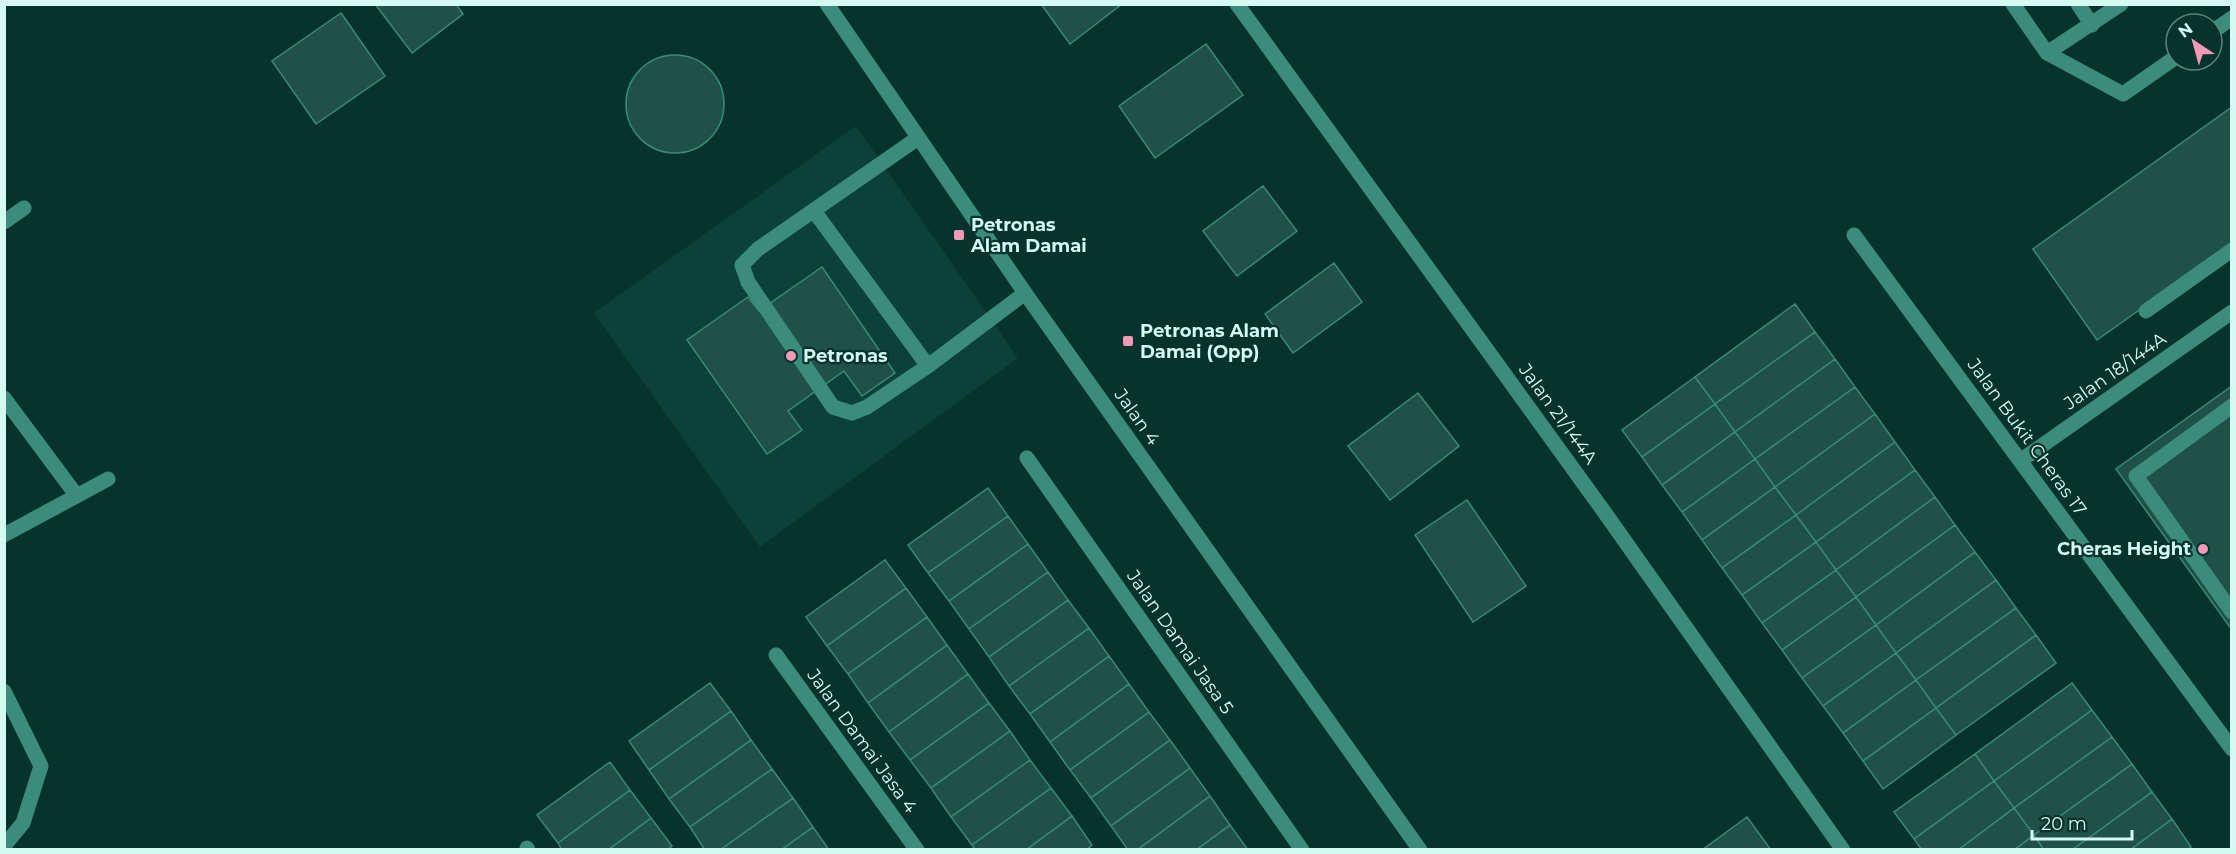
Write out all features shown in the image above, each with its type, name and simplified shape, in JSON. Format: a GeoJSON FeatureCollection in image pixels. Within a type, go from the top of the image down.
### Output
{"type":"FeatureCollection","features":[{"type":"Feature","properties":{"kind":"street","name":"Jalan 4"},"geometry":{"type":"LineString","coordinates":[[828,4],[1025,293],[1420,849]]}},
{"type":"Feature","properties":{"kind":"street","name":"Jalan 21/144A"},"geometry":{"type":"LineString","coordinates":[[1237,4],[1612,523],[1843,849]]}},
{"type":"Feature","properties":{"kind":"street"},"geometry":{"type":"LineString","coordinates":[[2013,4],[2048,53],[2123,94],[2164,65]]}},
{"type":"Feature","properties":{"kind":"street"},"geometry":{"type":"LineString","coordinates":[[2078,4],[2092,25]]}},
{"type":"Feature","properties":{"kind":"street"},"geometry":{"type":"LineString","coordinates":[[2048,53],[2121,4]]}},
{"type":"Feature","properties":{"kind":"street"},"geometry":{"type":"LineString","coordinates":[[918,138],[758,249],[742,265],[748,282],[833,407],[852,413],[867,407],[928,366],[1025,293]]}},
{"type":"Feature","properties":{"kind":"street"},"geometry":{"type":"LineString","coordinates":[[814,211],[928,366]]}},
{"type":"Feature","properties":{"kind":"street","name":"Jalan Bukit Cheras 17"},"geometry":{"type":"LineString","coordinates":[[1854,235],[2232,749]]}},
{"type":"Feature","properties":{"kind":"street"},"geometry":{"type":"LineString","coordinates":[[2146,310],[2232,249]]}},
{"type":"Feature","properties":{"kind":"street","name":"Jalan 18/144A"},"geometry":{"type":"LineString","coordinates":[[2020,461],[2232,312]]}},
{"type":"Feature","properties":{"kind":"street"},"geometry":{"type":"LineString","coordinates":[[4,398],[77,496]]}},
{"type":"Feature","properties":{"kind":"street"},"geometry":{"type":"LineString","coordinates":[[2232,406],[2136,476],[2232,612]]}},
{"type":"Feature","properties":{"kind":"street","name":"Jalan Damai Jasa 5"},"geometry":{"type":"LineString","coordinates":[[1027,458],[1302,849]]}},
{"type":"Feature","properties":{"kind":"street"},"geometry":{"type":"LineString","coordinates":[[4,535],[108,479]]}},
{"type":"Feature","properties":{"kind":"street","name":"Jalan Damai Jasa 4"},"geometry":{"type":"LineString","coordinates":[[776,655],[917,849]]}},
{"type":"Feature","properties":{"kind":"street"},"geometry":{"type":"LineString","coordinates":[[4,691],[41,766],[23,823],[4,846]]}},
{"type":"Feature","properties":{"kind":"shaded area"},"geometry":{"type":"Polygon","coordinates":[[[856,126],[1018,358],[760,547],[594,313],[856,126]]]}},
{"type":"Feature","properties":{"kind":"building"},"geometry":{"type":"Polygon","coordinates":[[[375,4],[456,4],[463,14],[412,53],[375,4]]]}},
{"type":"Feature","properties":{"kind":"building"},"geometry":{"type":"Polygon","coordinates":[[[1041,4],[1122,4],[1070,44],[1041,4]]]}},
{"type":"Feature","properties":{"kind":"building"},"geometry":{"type":"Polygon","coordinates":[[[341,13],[385,76],[316,124],[272,61],[341,13]]]}},
{"type":"Feature","properties":{"kind":"building"},"geometry":{"type":"Polygon","coordinates":[[[1206,44],[1243,95],[1155,158],[1119,106],[1206,44]]]}},
{"type":"Feature","properties":{"kind":"building"},"geometry":{"type":"Polygon","coordinates":[[[675,55],[694,59],[709,70],[720,85],[724,104],[720,123],[709,138],[694,149],[675,153],[656,149],[641,138],[630,123],[626,104],[630,85],[641,70],[656,59],[675,55]]]}},
{"type":"Feature","properties":{"kind":"building"},"geometry":{"type":"Polygon","coordinates":[[[2232,107],[2232,244],[2097,340],[2033,249],[2232,107]]]}},
{"type":"Feature","properties":{"kind":"building"},"geometry":{"type":"Polygon","coordinates":[[[1263,186],[1297,231],[1237,276],[1203,231],[1263,186]]]}},
{"type":"Feature","properties":{"kind":"building"},"geometry":{"type":"Polygon","coordinates":[[[1334,263],[1362,302],[1293,353],[1265,314],[1334,263]]]}},
{"type":"Feature","properties":{"kind":"building","name":"Petronas"},"geometry":{"type":"Polygon","coordinates":[[[822,267],[895,373],[862,396],[844,371],[788,411],[802,430],[767,454],[687,340],[748,297],[759,311],[822,267]]]}},
{"type":"Feature","properties":{"kind":"building"},"geometry":{"type":"Polygon","coordinates":[[[1795,304],[1815,332],[1715,404],[1695,377],[1795,304]]]}},
{"type":"Feature","properties":{"kind":"building"},"geometry":{"type":"Polygon","coordinates":[[[1815,332],[1835,359],[1735,432],[1715,404],[1815,332]]]}},
{"type":"Feature","properties":{"kind":"building"},"geometry":{"type":"Polygon","coordinates":[[[1835,359],[1855,387],[1755,459],[1735,432],[1835,359]]]}},
{"type":"Feature","properties":{"kind":"building"},"geometry":{"type":"Polygon","coordinates":[[[1695,377],[1715,404],[1642,457],[1622,430],[1695,377]]]}},
{"type":"Feature","properties":{"kind":"building","name":"Cheras Height"},"geometry":{"type":"Polygon","coordinates":[[[2232,386],[2232,630],[2116,469],[2232,386]]]}},
{"type":"Feature","properties":{"kind":"building"},"geometry":{"type":"Polygon","coordinates":[[[1855,387],[1875,414],[1775,487],[1755,459],[1855,387]]]}},
{"type":"Feature","properties":{"kind":"building"},"geometry":{"type":"Polygon","coordinates":[[[1418,393],[1459,446],[1390,500],[1348,446],[1418,393]]]}},
{"type":"Feature","properties":{"kind":"building"},"geometry":{"type":"Polygon","coordinates":[[[1715,404],[1735,432],[1662,485],[1642,457],[1715,404]]]}},
{"type":"Feature","properties":{"kind":"building"},"geometry":{"type":"Polygon","coordinates":[[[1875,414],[1895,442],[1796,515],[1775,487],[1875,414]]]}},
{"type":"Feature","properties":{"kind":"building"},"geometry":{"type":"Polygon","coordinates":[[[1735,432],[1755,459],[1682,512],[1662,485],[1735,432]]]}},
{"type":"Feature","properties":{"kind":"building"},"geometry":{"type":"Polygon","coordinates":[[[1895,442],[1915,470],[1816,542],[1796,515],[1895,442]]]}},
{"type":"Feature","properties":{"kind":"building"},"geometry":{"type":"Polygon","coordinates":[[[1755,459],[1775,487],[1702,540],[1682,512],[1755,459]]]}},
{"type":"Feature","properties":{"kind":"building"},"geometry":{"type":"Polygon","coordinates":[[[1915,470],[1935,497],[1836,570],[1816,542],[1915,470]]]}},
{"type":"Feature","properties":{"kind":"building"},"geometry":{"type":"Polygon","coordinates":[[[1775,487],[1796,515],[1722,568],[1702,540],[1775,487]]]}},
{"type":"Feature","properties":{"kind":"building"},"geometry":{"type":"Polygon","coordinates":[[[988,488],[1008,516],[928,573],[908,545],[988,488]]]}},
{"type":"Feature","properties":{"kind":"building"},"geometry":{"type":"Polygon","coordinates":[[[1935,497],[1955,525],[1856,597],[1836,570],[1935,497]]]}},
{"type":"Feature","properties":{"kind":"building"},"geometry":{"type":"Polygon","coordinates":[[[1467,500],[1526,586],[1473,622],[1415,535],[1467,500]]]}},
{"type":"Feature","properties":{"kind":"building"},"geometry":{"type":"Polygon","coordinates":[[[1796,515],[1816,542],[1742,595],[1722,568],[1796,515]]]}},
{"type":"Feature","properties":{"kind":"building"},"geometry":{"type":"Polygon","coordinates":[[[1008,516],[1028,544],[949,601],[928,573],[1008,516]]]}},
{"type":"Feature","properties":{"kind":"building"},"geometry":{"type":"Polygon","coordinates":[[[1955,525],[1975,552],[1876,625],[1856,597],[1955,525]]]}},
{"type":"Feature","properties":{"kind":"building"},"geometry":{"type":"Polygon","coordinates":[[[1816,542],[1836,570],[1762,623],[1742,595],[1816,542]]]}},
{"type":"Feature","properties":{"kind":"building"},"geometry":{"type":"Polygon","coordinates":[[[1028,544],[1048,572],[969,629],[949,601],[1028,544]]]}},
{"type":"Feature","properties":{"kind":"building"},"geometry":{"type":"Polygon","coordinates":[[[1975,552],[1996,580],[1896,653],[1876,625],[1975,552]]]}},
{"type":"Feature","properties":{"kind":"building"},"geometry":{"type":"Polygon","coordinates":[[[885,560],[906,588],[827,646],[806,617],[885,560]]]}},
{"type":"Feature","properties":{"kind":"building"},"geometry":{"type":"Polygon","coordinates":[[[1836,570],[1856,597],[1782,650],[1762,623],[1836,570]]]}},
{"type":"Feature","properties":{"kind":"building"},"geometry":{"type":"Polygon","coordinates":[[[1048,572],[1068,600],[989,657],[969,629],[1048,572]]]}},
{"type":"Feature","properties":{"kind":"building"},"geometry":{"type":"Polygon","coordinates":[[[1996,580],[2016,608],[1916,680],[1896,653],[1996,580]]]}},
{"type":"Feature","properties":{"kind":"building"},"geometry":{"type":"Polygon","coordinates":[[[906,588],[927,617],[848,674],[827,646],[906,588]]]}},
{"type":"Feature","properties":{"kind":"building"},"geometry":{"type":"Polygon","coordinates":[[[1856,597],[1876,625],[1802,678],[1782,650],[1856,597]]]}},
{"type":"Feature","properties":{"kind":"building"},"geometry":{"type":"Polygon","coordinates":[[[1068,600],[1089,628],[1009,686],[989,657],[1068,600]]]}},
{"type":"Feature","properties":{"kind":"building"},"geometry":{"type":"Polygon","coordinates":[[[2016,608],[2036,635],[1936,708],[1916,680],[2016,608]]]}},
{"type":"Feature","properties":{"kind":"building"},"geometry":{"type":"Polygon","coordinates":[[[927,617],[947,645],[868,703],[848,674],[927,617]]]}},
{"type":"Feature","properties":{"kind":"building"},"geometry":{"type":"Polygon","coordinates":[[[1876,625],[1896,653],[1823,706],[1802,678],[1876,625]]]}},
{"type":"Feature","properties":{"kind":"building"},"geometry":{"type":"Polygon","coordinates":[[[1089,628],[1109,656],[1030,714],[1009,686],[1089,628]]]}},
{"type":"Feature","properties":{"kind":"building"},"geometry":{"type":"Polygon","coordinates":[[[2036,635],[2056,663],[1956,735],[1936,708],[2036,635]]]}},
{"type":"Feature","properties":{"kind":"building"},"geometry":{"type":"Polygon","coordinates":[[[947,645],[968,674],[889,732],[868,703],[947,645]]]}},
{"type":"Feature","properties":{"kind":"building"},"geometry":{"type":"Polygon","coordinates":[[[1896,653],[1916,680],[1843,733],[1823,706],[1896,653]]]}},
{"type":"Feature","properties":{"kind":"building"},"geometry":{"type":"Polygon","coordinates":[[[1109,656],[1129,684],[1050,742],[1030,714],[1109,656]]]}},
{"type":"Feature","properties":{"kind":"building"},"geometry":{"type":"Polygon","coordinates":[[[968,674],[989,703],[910,760],[889,732],[968,674]]]}},
{"type":"Feature","properties":{"kind":"building"},"geometry":{"type":"Polygon","coordinates":[[[1916,680],[1936,708],[1863,761],[1843,733],[1916,680]]]}},
{"type":"Feature","properties":{"kind":"building"},"geometry":{"type":"Polygon","coordinates":[[[710,683],[731,711],[649,770],[629,741],[710,683]]]}},
{"type":"Feature","properties":{"kind":"building"},"geometry":{"type":"Polygon","coordinates":[[[2072,683],[2092,710],[1994,781],[1975,754],[2072,683]]]}},
{"type":"Feature","properties":{"kind":"building"},"geometry":{"type":"Polygon","coordinates":[[[1129,684],[1149,712],[1070,770],[1050,742],[1129,684]]]}},
{"type":"Feature","properties":{"kind":"building"},"geometry":{"type":"Polygon","coordinates":[[[989,703],[1010,731],[931,788],[910,760],[989,703]]]}},
{"type":"Feature","properties":{"kind":"building"},"geometry":{"type":"Polygon","coordinates":[[[1936,708],[1956,735],[1883,789],[1863,761],[1936,708]]]}},
{"type":"Feature","properties":{"kind":"building"},"geometry":{"type":"Polygon","coordinates":[[[2092,710],[2112,737],[2014,808],[1994,781],[2092,710]]]}},
{"type":"Feature","properties":{"kind":"building"},"geometry":{"type":"Polygon","coordinates":[[[731,711],[751,740],[669,799],[649,770],[731,711]]]}},
{"type":"Feature","properties":{"kind":"building"},"geometry":{"type":"Polygon","coordinates":[[[1149,712],[1170,740],[1091,798],[1070,770],[1149,712]]]}},
{"type":"Feature","properties":{"kind":"building"},"geometry":{"type":"Polygon","coordinates":[[[1010,731],[1030,760],[951,817],[931,788],[1010,731]]]}},
{"type":"Feature","properties":{"kind":"building"},"geometry":{"type":"Polygon","coordinates":[[[2112,737],[2132,764],[2034,835],[2014,808],[2112,737]]]}},
{"type":"Feature","properties":{"kind":"building"},"geometry":{"type":"Polygon","coordinates":[[[751,740],[772,769],[690,827],[669,799],[751,740]]]}},
{"type":"Feature","properties":{"kind":"building"},"geometry":{"type":"Polygon","coordinates":[[[1170,740],[1190,768],[1111,826],[1091,798],[1170,740]]]}},
{"type":"Feature","properties":{"kind":"building"},"geometry":{"type":"Polygon","coordinates":[[[1975,754],[1994,781],[1914,839],[1894,812],[1975,754]]]}},
{"type":"Feature","properties":{"kind":"building"},"geometry":{"type":"Polygon","coordinates":[[[1030,760],[1051,788],[972,845],[951,817],[1030,760]]]}},
{"type":"Feature","properties":{"kind":"building"},"geometry":{"type":"Polygon","coordinates":[[[610,762],[630,790],[558,843],[537,815],[610,762]]]}},
{"type":"Feature","properties":{"kind":"building"},"geometry":{"type":"Polygon","coordinates":[[[2132,764],[2152,792],[2072,850],[2044,850],[2034,835],[2132,764]]]}},
{"type":"Feature","properties":{"kind":"building"},"geometry":{"type":"Polygon","coordinates":[[[1190,768],[1210,796],[1137,850],[1128,850],[1111,826],[1190,768]]]}},
{"type":"Feature","properties":{"kind":"building"},"geometry":{"type":"Polygon","coordinates":[[[772,769],[793,798],[720,850],[705,850],[690,827],[772,769]]]}},
{"type":"Feature","properties":{"kind":"building"},"geometry":{"type":"Polygon","coordinates":[[[1994,781],[2014,808],[1958,850],[1922,850],[1914,839],[1994,781]]]}},
{"type":"Feature","properties":{"kind":"building"},"geometry":{"type":"Polygon","coordinates":[[[1051,788],[1072,816],[1026,850],[975,850],[972,845],[1051,788]]]}},
{"type":"Feature","properties":{"kind":"building"},"geometry":{"type":"Polygon","coordinates":[[[630,790],[651,818],[608,850],[562,850],[558,843],[630,790]]]}},
{"type":"Feature","properties":{"kind":"building"},"geometry":{"type":"Polygon","coordinates":[[[2152,792],[2172,819],[2130,850],[2072,850],[2152,792]]]}},
{"type":"Feature","properties":{"kind":"building"},"geometry":{"type":"Polygon","coordinates":[[[1210,796],[1230,825],[1196,850],[1137,850],[1210,796]]]}},
{"type":"Feature","properties":{"kind":"building"},"geometry":{"type":"Polygon","coordinates":[[[793,798],[813,827],[781,850],[720,850],[793,798]]]}},
{"type":"Feature","properties":{"kind":"building"},"geometry":{"type":"Polygon","coordinates":[[[2014,808],[2034,835],[2014,850],[1958,850],[2014,808]]]}},
{"type":"Feature","properties":{"kind":"building"},"geometry":{"type":"Polygon","coordinates":[[[1072,816],[1092,845],[1086,850],[1026,850],[1072,816]]]}},
{"type":"Feature","properties":{"kind":"building"},"geometry":{"type":"Polygon","coordinates":[[[1747,817],[1771,850],[1702,850],[1747,817]]]}},
{"type":"Feature","properties":{"kind":"building"},"geometry":{"type":"Polygon","coordinates":[[[651,818],[672,846],[667,850],[608,850],[651,818]]]}},
{"type":"Feature","properties":{"kind":"building"},"geometry":{"type":"Polygon","coordinates":[[[2172,819],[2191,847],[2187,850],[2130,850],[2172,819]]]}},
{"type":"Feature","properties":{"kind":"building"},"geometry":{"type":"Polygon","coordinates":[[[1230,825],[1248,850],[1196,850],[1230,825]]]}},
{"type":"Feature","properties":{"kind":"building"},"geometry":{"type":"Polygon","coordinates":[[[813,827],[829,850],[781,850],[813,827]]]}},
{"type":"Feature","properties":{"kind":"building"},"geometry":{"type":"Polygon","coordinates":[[[2034,835],[2044,850],[2014,850],[2034,835]]]}},
{"type":"Feature","properties":{"kind":"place","name":"Petronas Alam Damai"},"geometry":{"type":"Point","coordinates":[959,235]}},
{"type":"Feature","properties":{"kind":"place","name":"Petronas Alam Damai (Opp)"},"geometry":{"type":"Point","coordinates":[1128,341]}},
{"type":"Feature","properties":{"kind":"place","name":"Petronas"},"geometry":{"type":"Point","coordinates":[791,356]}},
{"type":"Feature","properties":{"kind":"place","name":"Cheras Height"},"geometry":{"type":"Point","coordinates":[2203,549]}}]}
